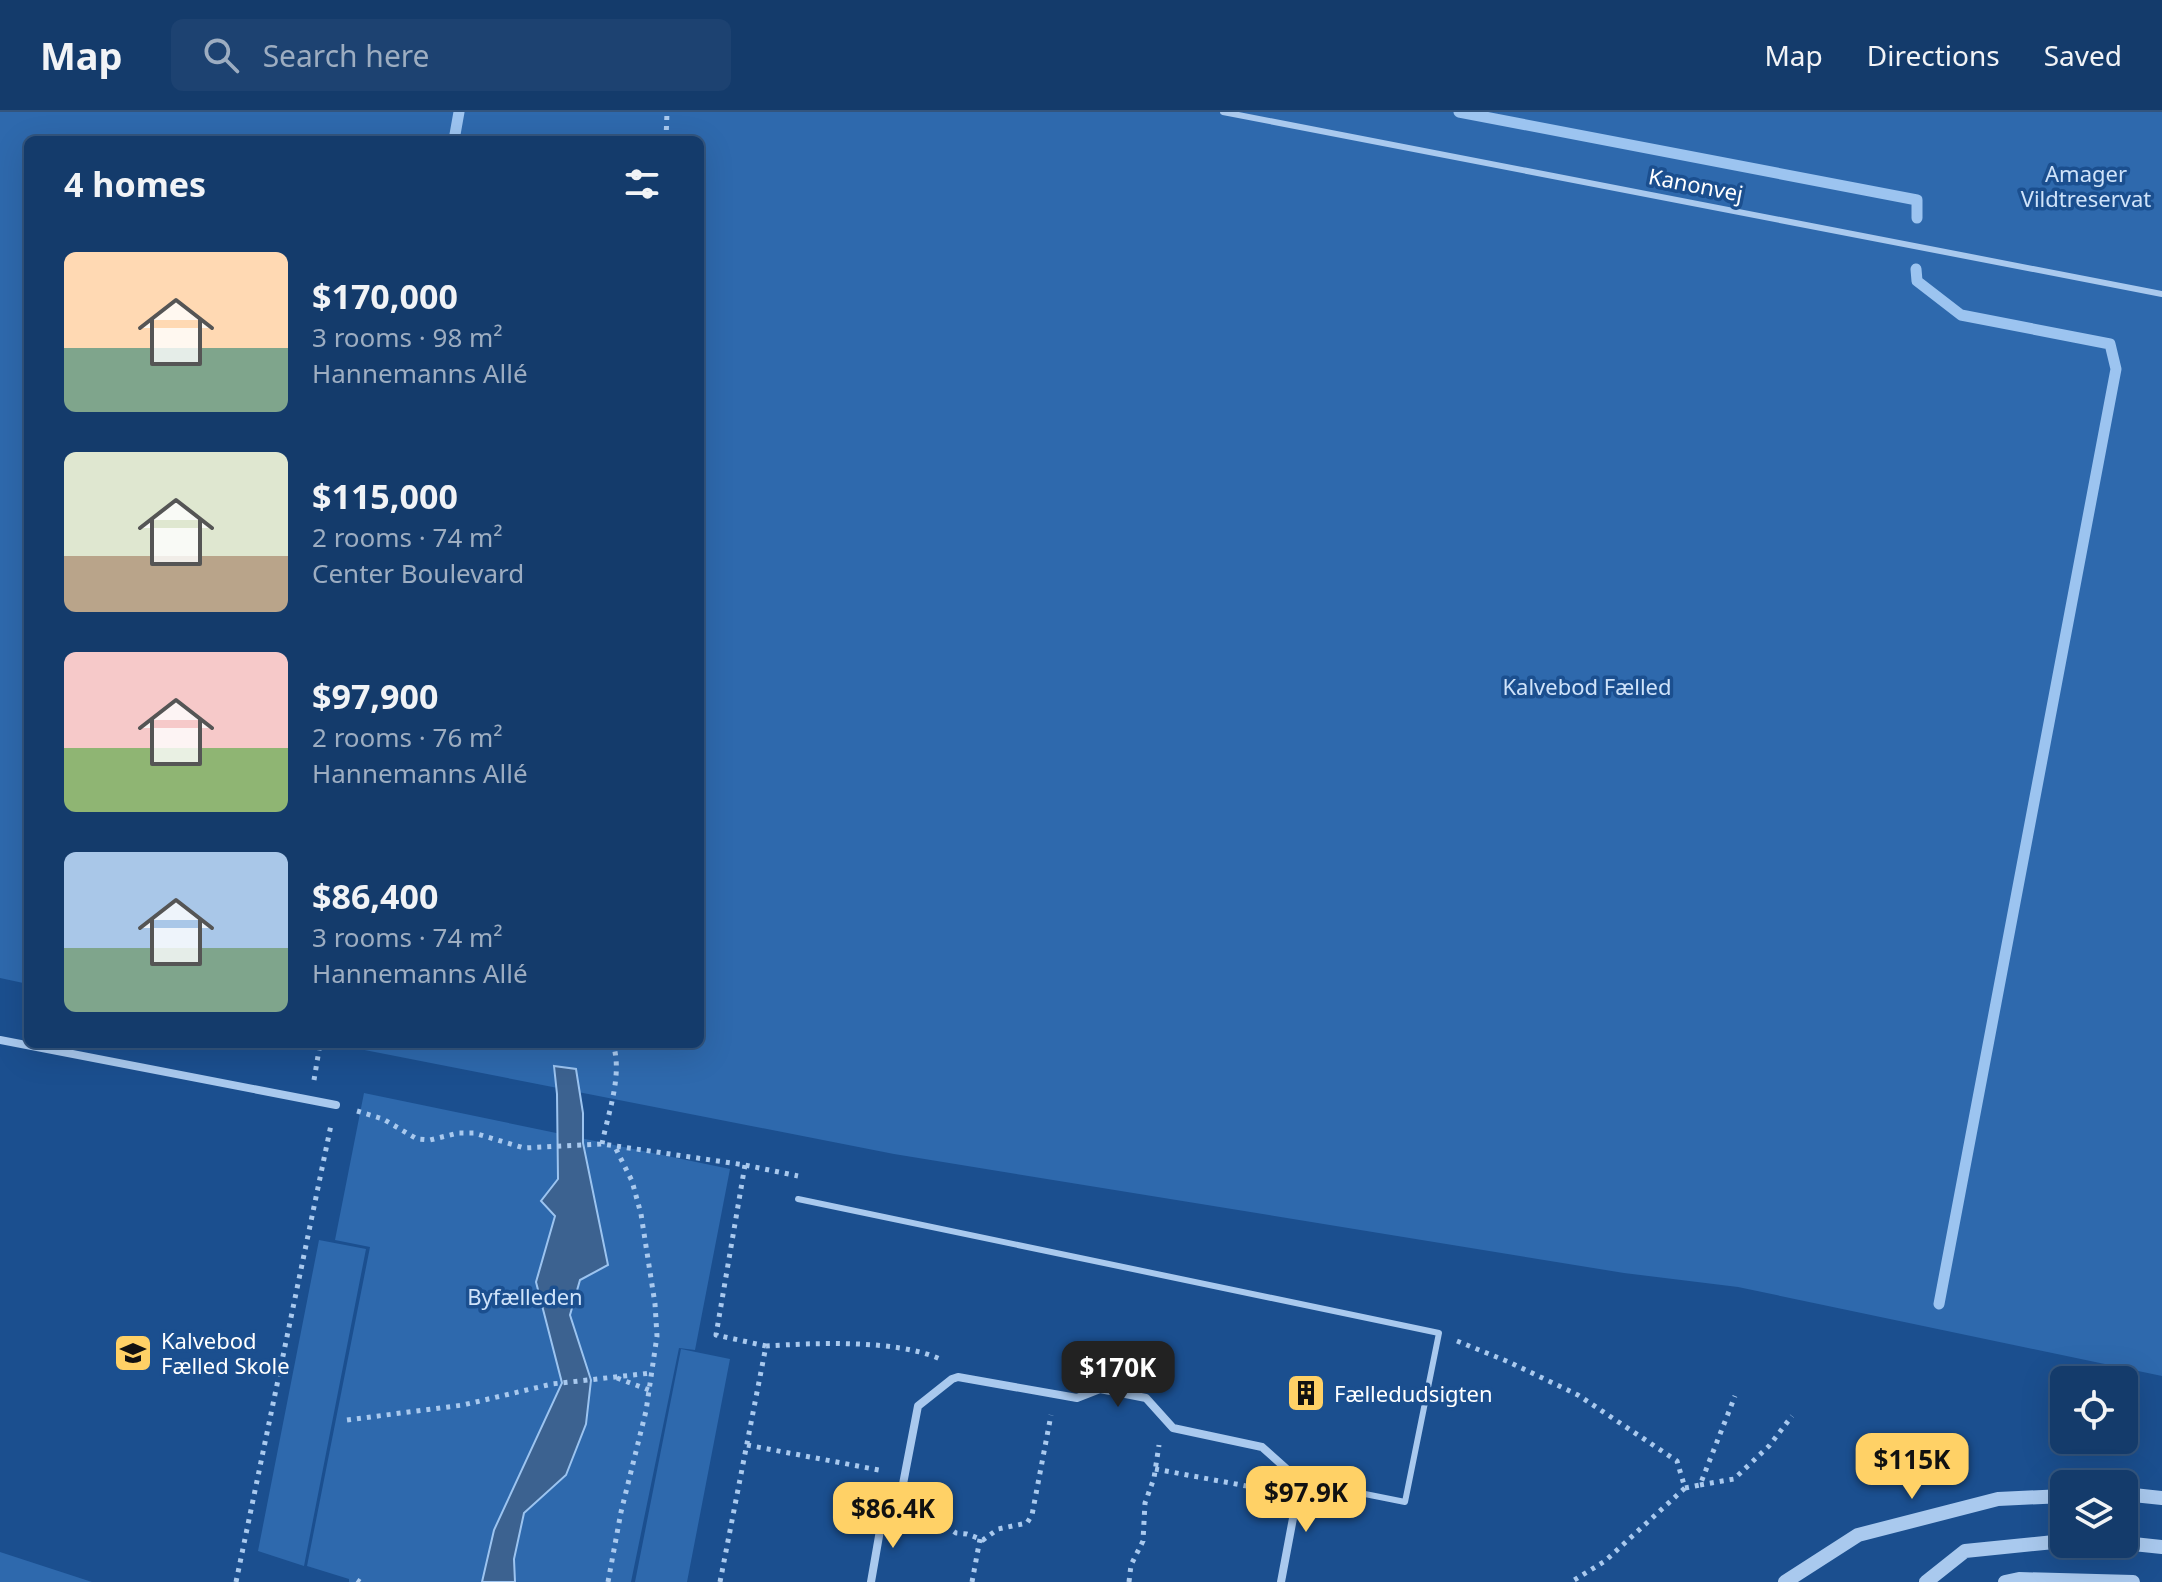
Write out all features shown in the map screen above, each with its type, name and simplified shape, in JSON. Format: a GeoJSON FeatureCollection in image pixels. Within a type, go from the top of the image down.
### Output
{"type":"FeatureCollection","features":[{"type":"Feature","properties":{"kind":"street"},"geometry":{"type":"LineString","coordinates":[[0,1040],[24,1045]]}},
{"type":"Feature","properties":{"kind":"street"},"geometry":{"type":"LineString","coordinates":[[41,1048],[336,1105]]}},
{"type":"Feature","properties":{"kind":"street"},"geometry":{"type":"LineString","coordinates":[[871,1582],[883,1513],[902,1488],[918,1406],[956,1377],[1077,1398],[1100,1389],[1146,1398],[1175,1429],[1262,1447],[1300,1481],[1281,1582]]}},
{"type":"Feature","properties":{"kind":"street"},"geometry":{"type":"LineString","coordinates":[[2138,1495],[2162,1498]]}},
{"type":"Feature","properties":{"kind":"street"},"geometry":{"type":"LineString","coordinates":[[1785,1582],[1858,1535],[1998,1499],[2050,1497]]}},
{"type":"Feature","properties":{"kind":"street"},"geometry":{"type":"LineString","coordinates":[[1926,1582],[1965,1551],[2050,1542]]}},
{"type":"Feature","properties":{"kind":"street"},"geometry":{"type":"LineString","coordinates":[[2138,1544],[2162,1547]]}},
{"type":"Feature","properties":{"kind":"street"},"geometry":{"type":"LineString","coordinates":[[2005,1582],[2019,1579],[2133,1582]]}},
{"type":"Feature","properties":{"kind":"lane","name":"Kanonvej"},"geometry":{"type":"LineString","coordinates":[[1223,112],[2162,294]]}},
{"type":"Feature","properties":{"kind":"lane"},"geometry":{"type":"LineString","coordinates":[[798,1199],[1439,1333],[1405,1502],[1300,1481]]}},
{"type":"Feature","properties":{"kind":"path"},"geometry":{"type":"LineString","coordinates":[[666,136],[667,112]]}},
{"type":"Feature","properties":{"kind":"path"},"geometry":{"type":"LineString","coordinates":[[310,1100],[319,1048]]}},
{"type":"Feature","properties":{"kind":"path"},"geometry":{"type":"LineString","coordinates":[[602,1144],[615,1082],[614,1048]]}},
{"type":"Feature","properties":{"kind":"path"},"geometry":{"type":"LineString","coordinates":[[236,1582],[336,1105],[383,1119],[417,1139],[474,1133],[524,1148],[602,1144],[745,1165],[801,1177]]}},
{"type":"Feature","properties":{"kind":"path"},"geometry":{"type":"LineString","coordinates":[[608,1582],[621,1512],[646,1411],[657,1336],[649,1256],[641,1214],[632,1181],[615,1146]]}},
{"type":"Feature","properties":{"kind":"path"},"geometry":{"type":"LineString","coordinates":[[745,1165],[716,1335],[766,1346],[879,1345],[938,1357],[956,1377]]}},
{"type":"Feature","properties":{"kind":"path"},"geometry":{"type":"LineString","coordinates":[[1439,1333],[1578,1395],[1677,1461],[1685,1488]]}},
{"type":"Feature","properties":{"kind":"path"},"geometry":{"type":"LineString","coordinates":[[720,1582],[766,1346]]}},
{"type":"Feature","properties":{"kind":"path"},"geometry":{"type":"LineString","coordinates":[[347,1420],[463,1405],[562,1383],[651,1373]]}},
{"type":"Feature","properties":{"kind":"path"},"geometry":{"type":"LineString","coordinates":[[610,1378],[626,1380],[649,1390]]}},
{"type":"Feature","properties":{"kind":"path"},"geometry":{"type":"LineString","coordinates":[[883,1513],[944,1524],[956,1533],[980,1539],[998,1529],[1023,1525],[1030,1520],[1055,1394]]}},
{"type":"Feature","properties":{"kind":"path"},"geometry":{"type":"LineString","coordinates":[[1700,1485],[1735,1396]]}},
{"type":"Feature","properties":{"kind":"path"},"geometry":{"type":"LineString","coordinates":[[1571,1582],[1605,1561],[1685,1488],[1734,1479],[1769,1446],[1792,1416]]}},
{"type":"Feature","properties":{"kind":"path"},"geometry":{"type":"LineString","coordinates":[[1129,1582],[1131,1565],[1143,1541],[1145,1503],[1154,1478],[1162,1431],[1167,1422]]}},
{"type":"Feature","properties":{"kind":"path"},"geometry":{"type":"LineString","coordinates":[[747,1445],[904,1475]]}},
{"type":"Feature","properties":{"kind":"path"},"geometry":{"type":"LineString","coordinates":[[1155,1469],[1254,1488],[1259,1506],[1294,1512]]}},
{"type":"Feature","properties":{"kind":"path"},"geometry":{"type":"LineString","coordinates":[[972,1582],[980,1539]]}},
{"type":"Feature","properties":{"kind":"green space","name":"Kalvebod Fælled"},"geometry":{"type":"Polygon","coordinates":[[[0,112],[2162,112],[2162,1376],[2138,1371],[2138,1366],[2114,1366],[1738,1287],[1624,1273],[894,1154],[354,1048],[704,1048],[704,136],[24,136],[24,983],[0,978],[0,112]]]}},
{"type":"Feature","properties":{"kind":"green space","name":"Byfælleden"},"geometry":{"type":"Polygon","coordinates":[[[364,1093],[730,1169],[695,1350],[679,1348],[631,1582],[349,1582],[349,1579],[307,1566],[370,1247],[335,1240],[364,1093]]]}},
{"type":"Feature","properties":{"kind":"green space"},"geometry":{"type":"Polygon","coordinates":[[[319,1240],[366,1249],[304,1566],[258,1551],[319,1240]]]}},
{"type":"Feature","properties":{"kind":"green space"},"geometry":{"type":"Polygon","coordinates":[[[681,1349],[730,1359],[687,1582],[635,1582],[681,1349]]]}},
{"type":"Feature","properties":{"kind":"green space"},"geometry":{"type":"Polygon","coordinates":[[[0,1552],[92,1582],[0,1582],[0,1552]]]}},
{"type":"Feature","properties":{"kind":"shaded area"},"geometry":{"type":"Polygon","coordinates":[[[554,1066],[576,1069],[583,1113],[583,1143],[608,1265],[580,1280],[570,1315],[591,1380],[586,1424],[566,1475],[524,1513],[514,1559],[515,1582],[482,1582],[494,1530],[562,1383],[536,1282],[555,1216],[541,1201],[558,1179],[554,1066]]]}},
{"type":"Feature","properties":{"kind":"waterway"},"geometry":{"type":"LineString","coordinates":[[455,136],[459,112]]}},
{"type":"Feature","properties":{"kind":"waterway"},"geometry":{"type":"LineString","coordinates":[[1459,112],[1917,200],[1917,218]]}},
{"type":"Feature","properties":{"kind":"waterway"},"geometry":{"type":"LineString","coordinates":[[1916,269],[1917,281],[1961,315],[2110,344],[2116,369],[1939,1304]]}},
{"type":"Feature","properties":{"kind":"place","name":"Kalvebod Fælled Skole"},"geometry":{"type":"Point","coordinates":[133,1353]}},
{"type":"Feature","properties":{"kind":"place","name":"Fælledudsigten"},"geometry":{"type":"Point","coordinates":[1306,1393]}},
{"type":"Feature","properties":{"kind":"park label","name":"Amager Vildtreservat"},"geometry":{"type":"Point","coordinates":[2086,186]}}]}
